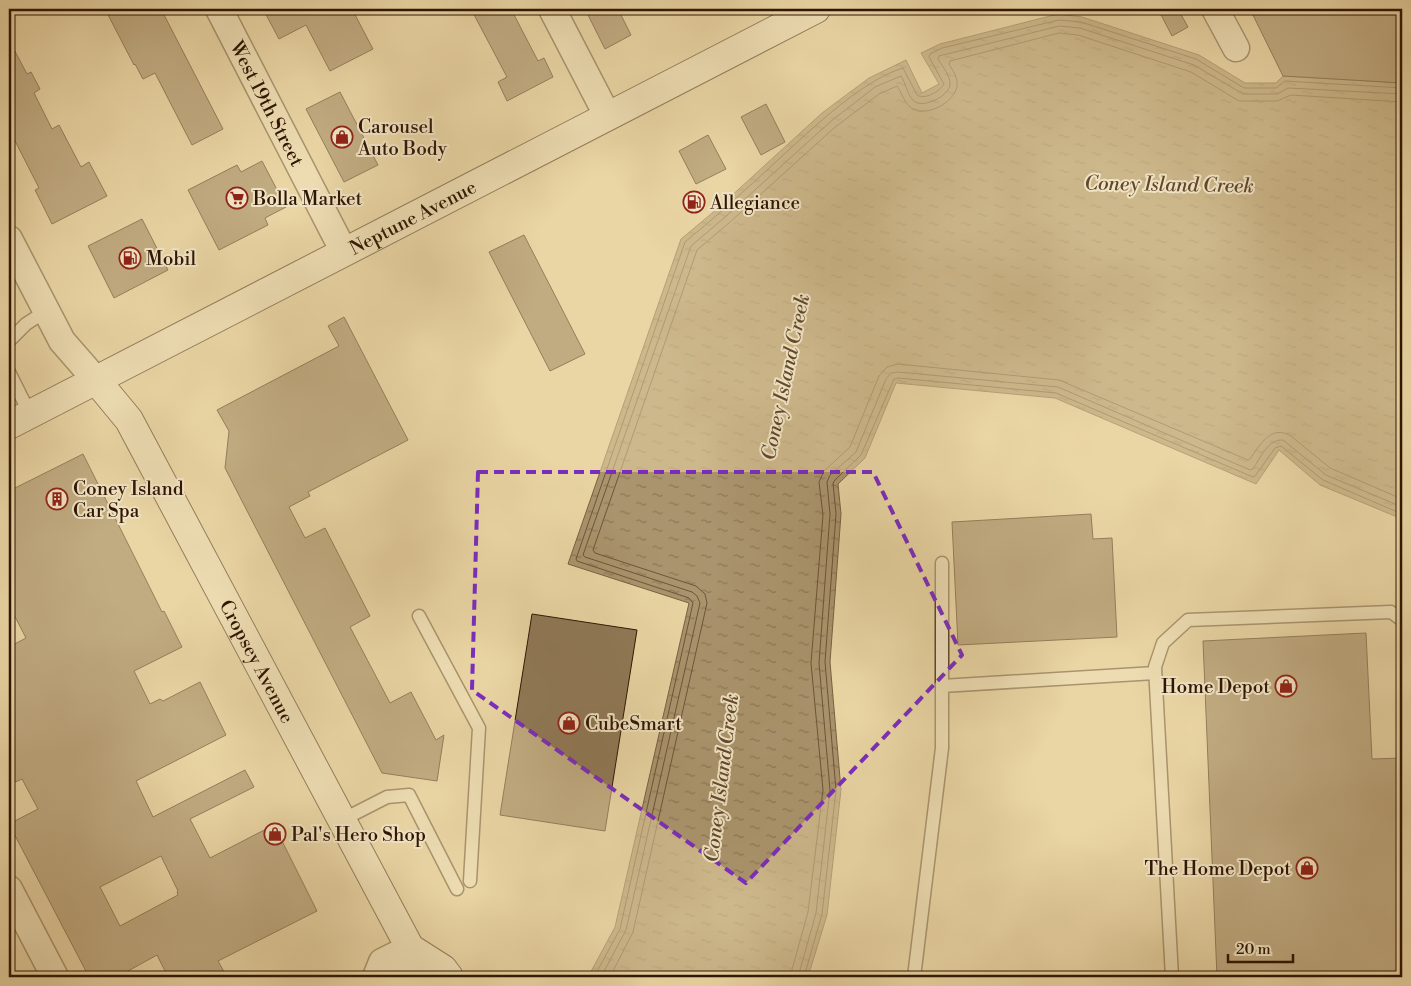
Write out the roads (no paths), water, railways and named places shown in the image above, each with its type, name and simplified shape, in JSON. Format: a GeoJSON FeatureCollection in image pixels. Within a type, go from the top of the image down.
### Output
{"type":"FeatureCollection","features":[{"type":"Feature","properties":{"kind":"main road","name":"Neptune Avenue"},"geometry":{"type":"LineString","coordinates":[[19,419],[607,115],[800,12]]}},
{"type":"Feature","properties":{"kind":"main road","name":"Cropsey Avenue"},"geometry":{"type":"LineString","coordinates":[[96,380],[129,420],[410,948]]}},
{"type":"Feature","properties":{"kind":"main road"},"geometry":{"type":"LineString","coordinates":[[408,977],[410,948],[443,968],[450,977]]}},
{"type":"Feature","properties":{"kind":"street","name":"West 19th Street"},"geometry":{"type":"LineString","coordinates":[[219,9],[344,252]]}},
{"type":"Feature","properties":{"kind":"street"},"geometry":{"type":"LineString","coordinates":[[552,9],[607,115]]}},
{"type":"Feature","properties":{"kind":"street"},"geometry":{"type":"LineString","coordinates":[[1215,9],[1236,48]]}},
{"type":"Feature","properties":{"kind":"street"},"geometry":{"type":"LineString","coordinates":[[9,239],[16,270],[46,311],[62,341],[96,380]]}},
{"type":"Feature","properties":{"kind":"street"},"geometry":{"type":"LineString","coordinates":[[9,889],[55,977]]}},
{"type":"Feature","properties":{"kind":"street"},"geometry":{"type":"LineString","coordinates":[[376,977],[382,962],[410,948]]}},
{"type":"Feature","properties":{"kind":"lane"},"geometry":{"type":"LineString","coordinates":[[13,334],[46,311]]}},
{"type":"Feature","properties":{"kind":"lane"},"geometry":{"type":"LineString","coordinates":[[9,372],[19,419]]}},
{"type":"Feature","properties":{"kind":"lane"},"geometry":{"type":"LineString","coordinates":[[914,977],[942,748],[942,562]]}},
{"type":"Feature","properties":{"kind":"lane"},"geometry":{"type":"LineString","coordinates":[[1172,977],[1155,667],[1163,644],[1188,620],[1391,612],[1402,620]]}},
{"type":"Feature","properties":{"kind":"lane"},"geometry":{"type":"LineString","coordinates":[[419,616],[479,728],[470,881]]}},
{"type":"Feature","properties":{"kind":"lane"},"geometry":{"type":"LineString","coordinates":[[942,686],[1156,673]]}},
{"type":"Feature","properties":{"kind":"lane"},"geometry":{"type":"LineString","coordinates":[[342,820],[387,797],[409,795],[457,890]]}},
{"type":"Feature","properties":{"kind":"water","name":"Coney Island Creek"},"geometry":{"type":"Polygon","coordinates":[[[1058,14],[1082,17],[1199,55],[1245,83],[1276,83],[1283,76],[1402,83],[1402,519],[1320,485],[1279,450],[1256,484],[1055,398],[896,383],[865,458],[838,484],[841,514],[830,662],[841,790],[827,915],[808,977],[588,977],[615,927],[689,603],[568,564],[681,239],[717,209],[822,113],[869,78],[906,60],[922,93],[939,84],[921,53],[940,44],[1058,14]]]}},
{"type":"Feature","properties":{"kind":"place","name":"Carousel Auto Body"},"geometry":{"type":"Point","coordinates":[342,137]}},
{"type":"Feature","properties":{"kind":"place","name":"Bolla Market"},"geometry":{"type":"Point","coordinates":[237,198]}},
{"type":"Feature","properties":{"kind":"place","name":"Allegiance"},"geometry":{"type":"Point","coordinates":[694,202]}},
{"type":"Feature","properties":{"kind":"place","name":"Mobil"},"geometry":{"type":"Point","coordinates":[130,258]}},
{"type":"Feature","properties":{"kind":"place","name":"Coney Island Car Spa"},"geometry":{"type":"Point","coordinates":[57,499]}},
{"type":"Feature","properties":{"kind":"place","name":"Home Depot"},"geometry":{"type":"Point","coordinates":[1286,686]}},
{"type":"Feature","properties":{"kind":"place","name":"CubeSmart"},"geometry":{"type":"Point","coordinates":[569,723]}},
{"type":"Feature","properties":{"kind":"place","name":"Pal's Hero Shop"},"geometry":{"type":"Point","coordinates":[275,834]}},
{"type":"Feature","properties":{"kind":"place","name":"The Home Depot"},"geometry":{"type":"Point","coordinates":[1307,868]}}]}
